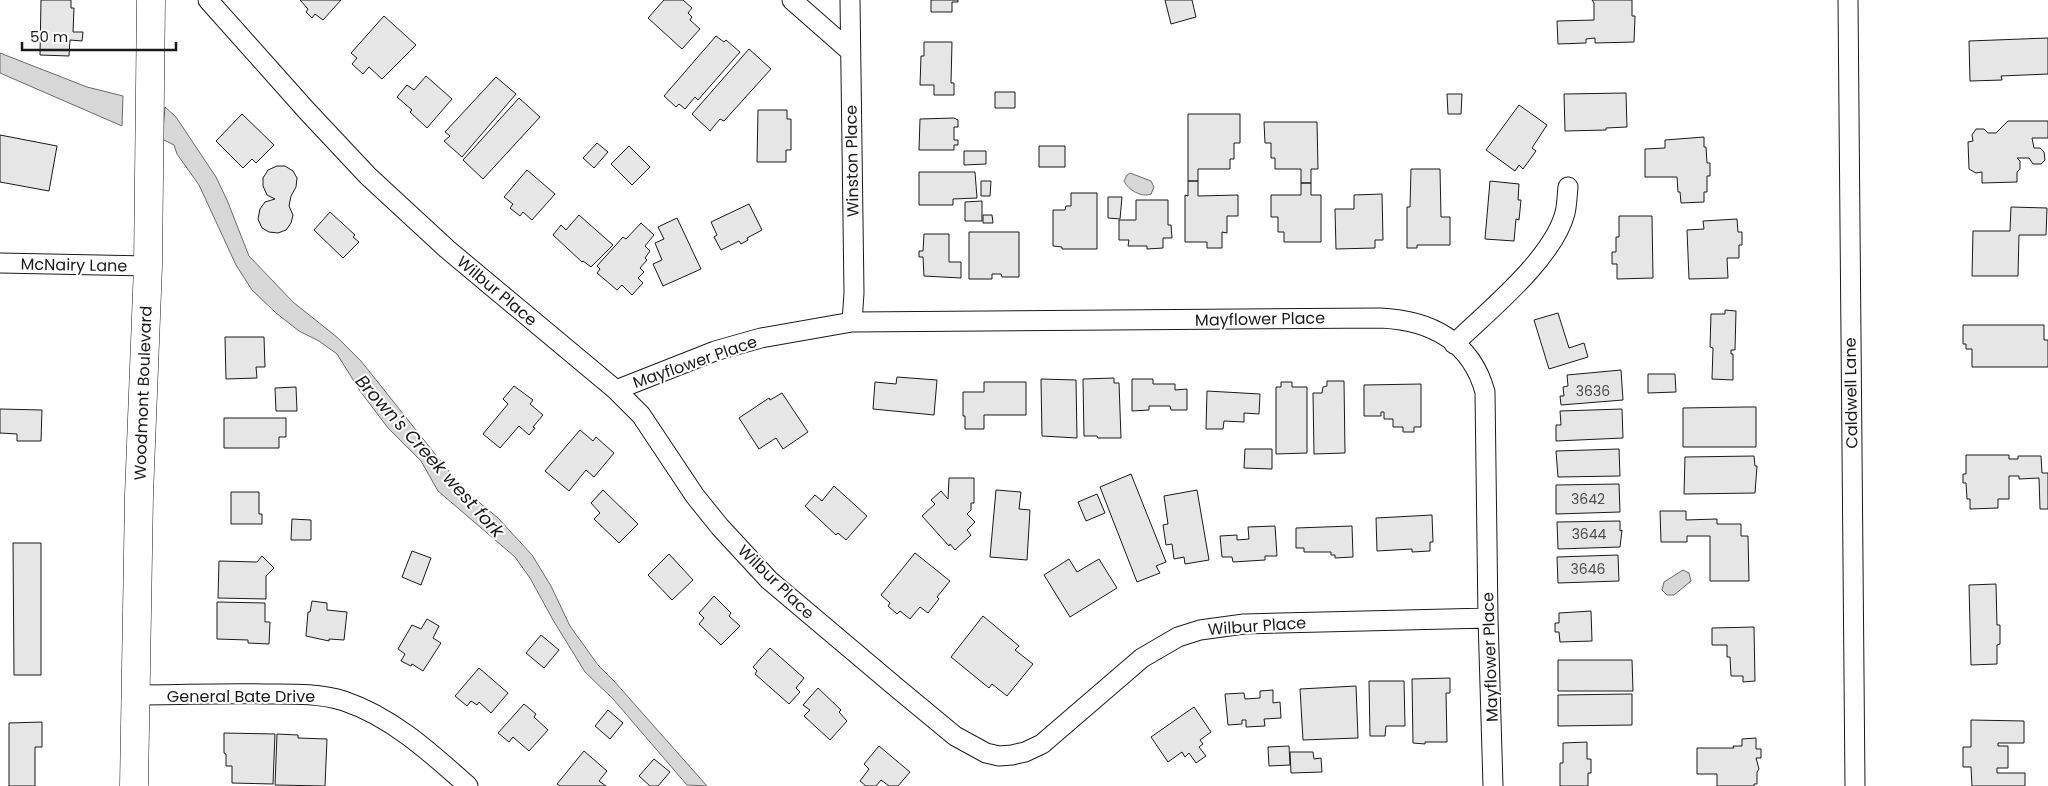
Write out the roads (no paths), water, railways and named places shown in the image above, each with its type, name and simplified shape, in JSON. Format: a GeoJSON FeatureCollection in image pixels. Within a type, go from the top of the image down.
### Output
{"type":"FeatureCollection","features":[{"type":"Feature","properties":{"kind":"main road","name":"Woodmont Boulevard"},"geometry":{"type":"LineString","coordinates":[[134,786],[139,495],[148,266],[151,0]]}},
{"type":"Feature","properties":{"kind":"street","name":"Wilbur Place"},"geometry":{"type":"LineString","coordinates":[[208,0],[368,176],[447,249],[616,390],[641,415],[691,489],[714,519],[769,580],[955,736],[986,753],[998,756],[1012,755],[1025,752],[1042,744],[1142,658],[1178,637],[1200,630],[1244,624],[1488,618]]}},
{"type":"Feature","properties":{"kind":"street"},"geometry":{"type":"LineString","coordinates":[[792,0],[850,51]]}},
{"type":"Feature","properties":{"kind":"street","name":"Winston Place"},"geometry":{"type":"LineString","coordinates":[[850,0],[854,293],[852,322]]}},
{"type":"Feature","properties":{"kind":"street","name":"Caldwell Lane"},"geometry":{"type":"LineString","coordinates":[[1848,0],[1855,786]]}},
{"type":"Feature","properties":{"kind":"street"},"geometry":{"type":"LineString","coordinates":[[1454,344],[1525,275],[1543,254],[1565,213],[1568,187]]}},
{"type":"Feature","properties":{"kind":"street","name":"McNairy Lane"},"geometry":{"type":"LineString","coordinates":[[0,263],[148,266]]}},
{"type":"Feature","properties":{"kind":"street","name":"Mayflower Place"},"geometry":{"type":"LineString","coordinates":[[616,390],[715,352],[761,338],[852,322],[1387,318],[1402,319],[1424,325],[1443,335],[1470,358],[1479,374],[1485,392],[1488,618],[1493,786]]}},
{"type":"Feature","properties":{"kind":"street","name":"General Bate Drive"},"geometry":{"type":"LineString","coordinates":[[136,696],[276,694],[329,697],[352,704],[386,720],[421,745],[468,786]]}},
{"type":"Feature","properties":{"kind":"water"},"geometry":{"type":"Polygon","coordinates":[[[0,53],[87,87],[123,96],[122,126],[0,73],[0,53]]]}},
{"type":"Feature","properties":{"kind":"water","name":"Brown's Creek west fork"},"geometry":{"type":"Polygon","coordinates":[[[165,107],[176,117],[216,177],[249,256],[293,302],[338,338],[361,361],[463,489],[498,518],[532,555],[551,586],[570,626],[598,665],[707,786],[687,785],[613,699],[585,672],[530,578],[515,557],[438,491],[421,461],[388,428],[360,391],[337,354],[319,341],[299,331],[276,313],[252,290],[236,265],[199,185],[177,154],[174,145],[162,139],[165,107]]]}},
{"type":"Feature","properties":{"kind":"water"},"geometry":{"type":"Polygon","coordinates":[[[1130,173],[1151,181],[1154,187],[1151,194],[1140,194],[1129,187],[1124,181],[1130,173]]]}},
{"type":"Feature","properties":{"kind":"water"},"geometry":{"type":"Polygon","coordinates":[[[1683,570],[1689,573],[1691,581],[1674,595],[1667,595],[1662,590],[1664,582],[1683,570]]]}}]}
